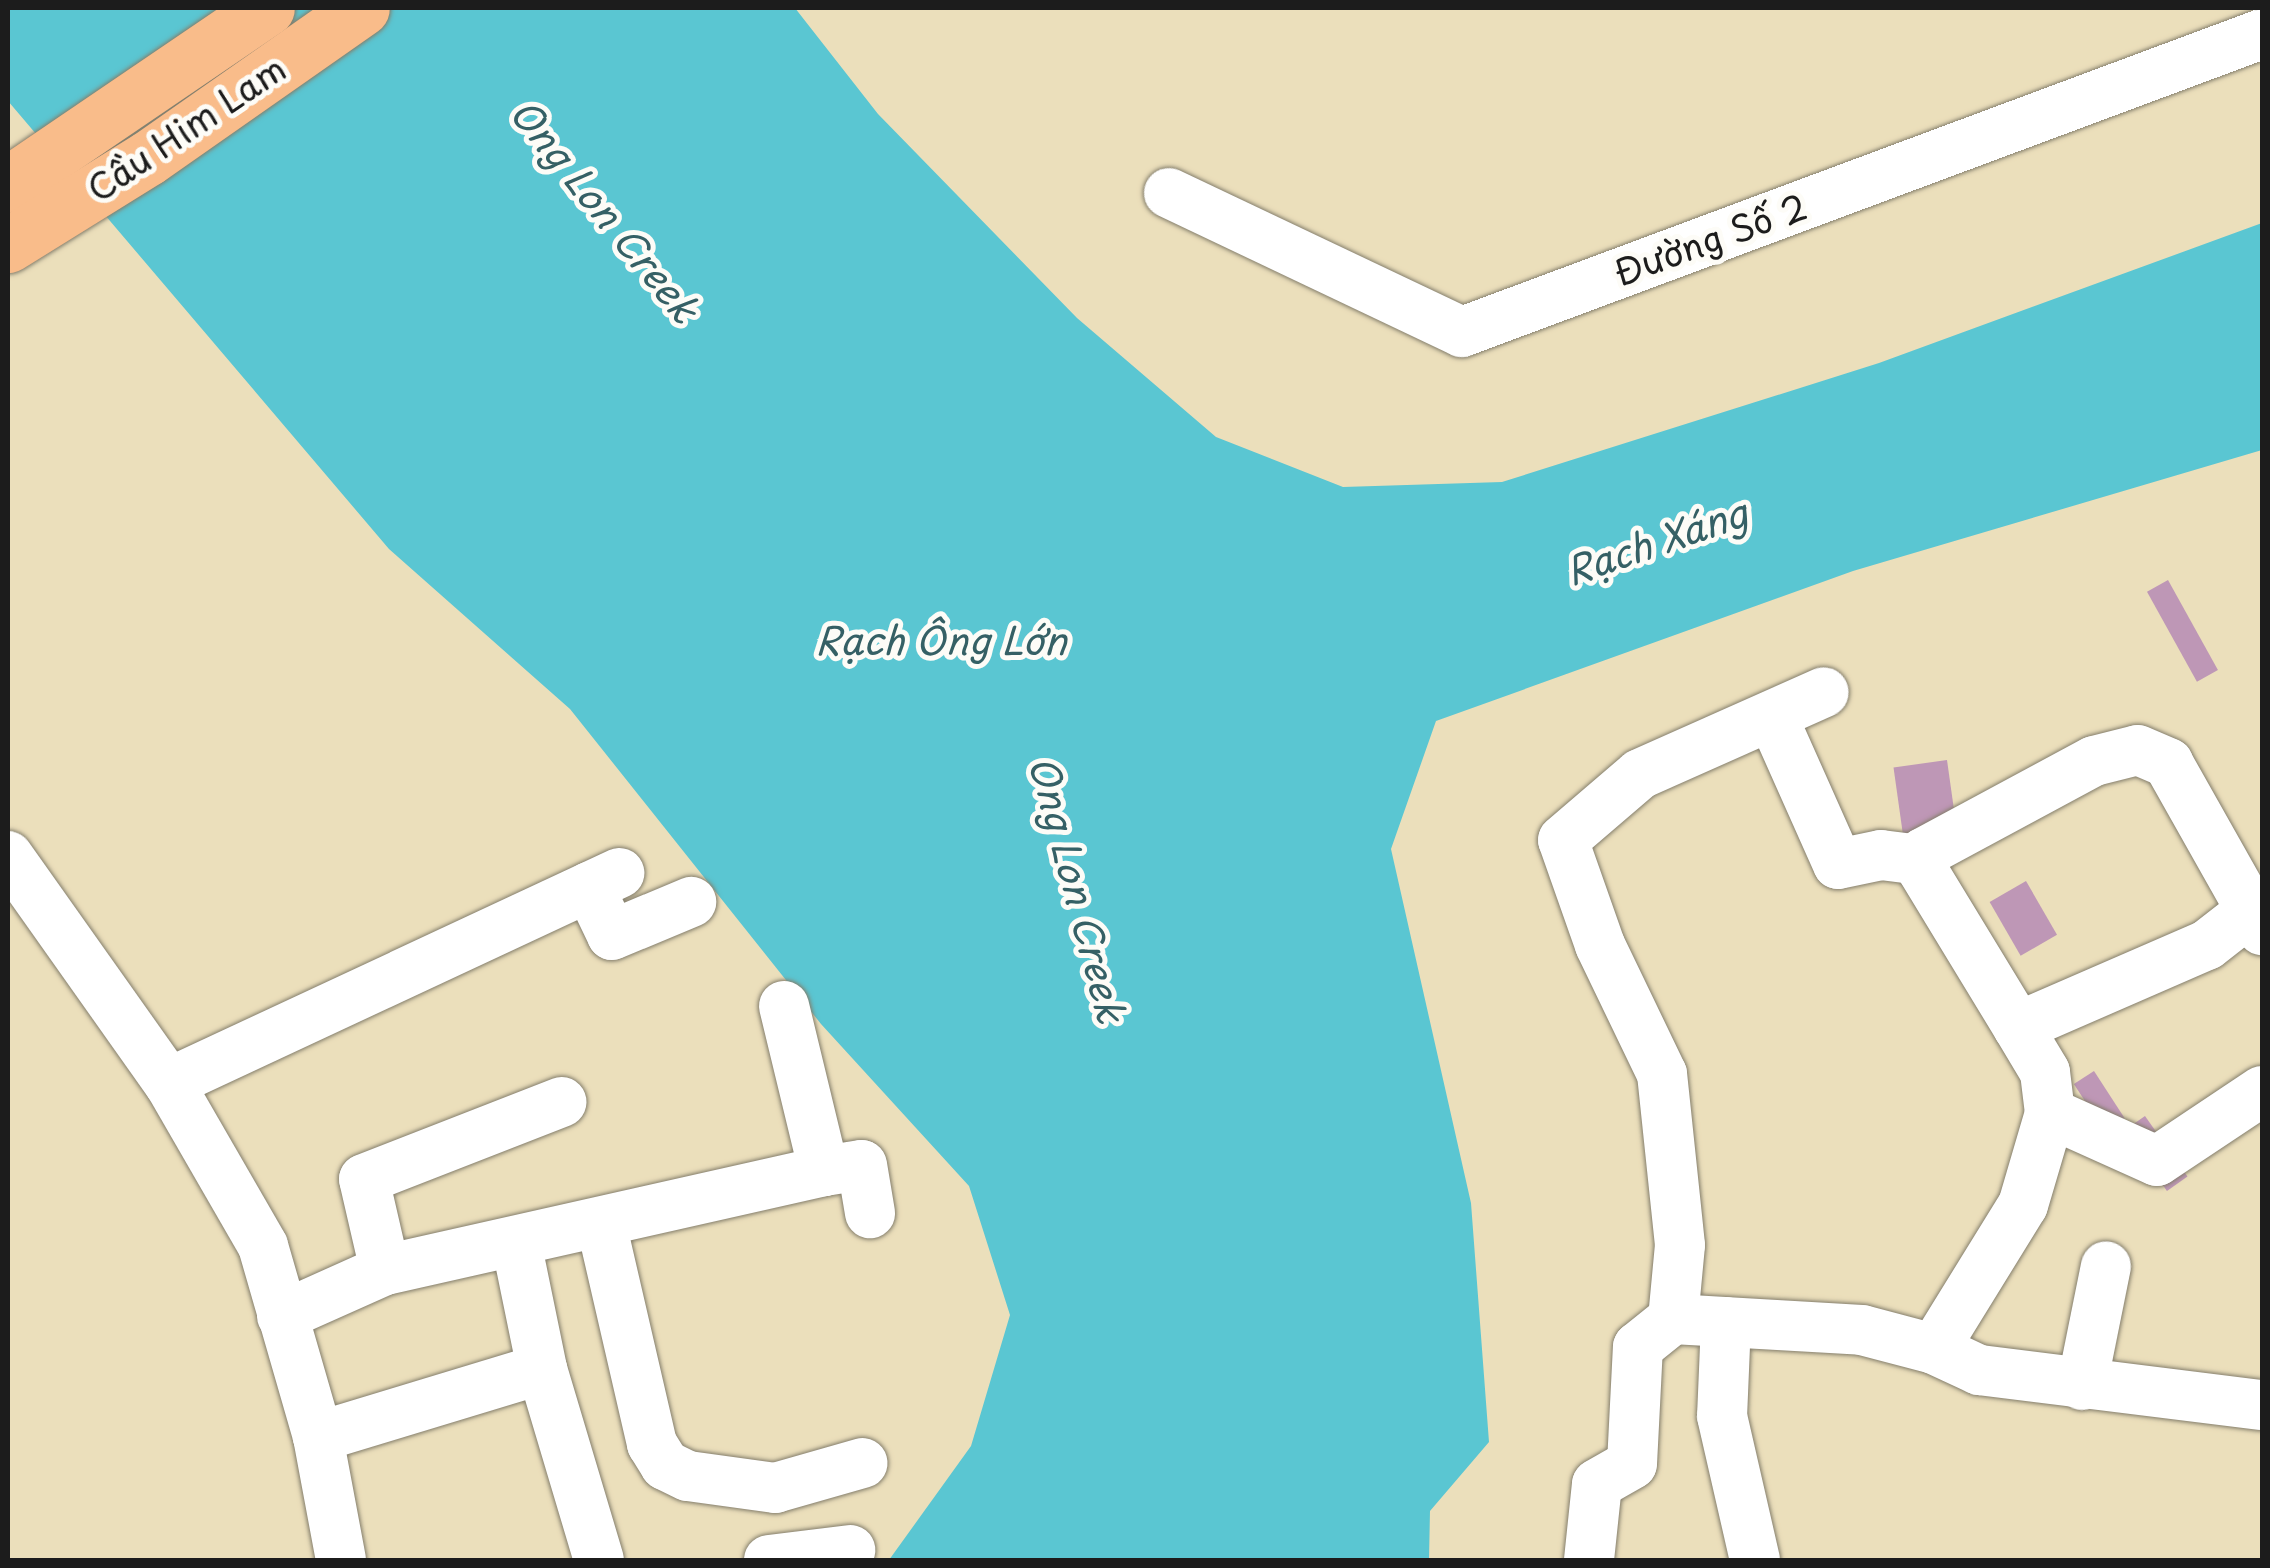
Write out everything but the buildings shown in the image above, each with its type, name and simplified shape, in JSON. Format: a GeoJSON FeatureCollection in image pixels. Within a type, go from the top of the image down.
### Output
{"type":"FeatureCollection","features":[{"type":"Feature","properties":{"kind":"main road","name":"Cầu Him Lam"},"geometry":{"type":"LineString","coordinates":[[8,184],[267,8]]}},
{"type":"Feature","properties":{"kind":"main road","name":"Cầu Him Lam"},"geometry":{"type":"LineString","coordinates":[[8,245],[148,158],[362,8]]}},
{"type":"Feature","properties":{"kind":"street","name":"Đường Số 2"},"geometry":{"type":"LineString","coordinates":[[1170,193],[1462,332],[2262,34]]}},
{"type":"Feature","properties":{"kind":"street"},"geometry":{"type":"LineString","coordinates":[[1673,1319],[1680,1245],[1662,1074],[1600,945],[1562,840],[1640,774],[1824,692]]}},
{"type":"Feature","properties":{"kind":"street"},"geometry":{"type":"LineString","coordinates":[[1772,716],[1838,864],[1881,856],[1921,860],[2094,761],[2138,750],[2157,754],[2175,771],[2259,914],[2206,945],[2018,1027]]}},
{"type":"Feature","properties":{"kind":"street"},"geometry":{"type":"LineString","coordinates":[[8,856],[170,1083],[263,1246],[318,1437],[341,1560]]}},
{"type":"Feature","properties":{"kind":"street"},"geometry":{"type":"LineString","coordinates":[[1921,860],[2045,1072],[2050,1113],[2023,1205],[1934,1349]]}},
{"type":"Feature","properties":{"kind":"street"},"geometry":{"type":"LineString","coordinates":[[170,1083],[604,880],[612,935],[691,902]]}},
{"type":"Feature","properties":{"kind":"street"},"geometry":{"type":"LineString","coordinates":[[784,1006],[824,1171]]}},
{"type":"Feature","properties":{"kind":"street"},"geometry":{"type":"LineString","coordinates":[[2050,1113],[2158,1161],[2262,1091]]}},
{"type":"Feature","properties":{"kind":"street"},"geometry":{"type":"LineString","coordinates":[[385,1270],[364,1180],[562,1102]]}},
{"type":"Feature","properties":{"kind":"street"},"geometry":{"type":"LineString","coordinates":[[282,1316],[385,1270],[824,1171],[862,1165],[870,1213]]}},
{"type":"Feature","properties":{"kind":"street"},"geometry":{"type":"LineString","coordinates":[[601,1224],[652,1444],[665,1465],[688,1476],[775,1488],[863,1463]]}},
{"type":"Feature","properties":{"kind":"street"},"geometry":{"type":"LineString","coordinates":[[516,1242],[542,1369],[599,1560]]}},
{"type":"Feature","properties":{"kind":"street"},"geometry":{"type":"LineString","coordinates":[[2082,1385],[2106,1266]]}},
{"type":"Feature","properties":{"kind":"street"},"geometry":{"type":"LineString","coordinates":[[1590,1560],[1598,1484],[1632,1464],[1638,1347],[1673,1319],[1862,1330],[1934,1349],[1979,1370],[2262,1405]]}},
{"type":"Feature","properties":{"kind":"street"},"geometry":{"type":"LineString","coordinates":[[1726,1322],[1722,1416],[1755,1560]]}},
{"type":"Feature","properties":{"kind":"street"},"geometry":{"type":"LineString","coordinates":[[318,1437],[542,1369]]}},
{"type":"Feature","properties":{"kind":"street"},"geometry":{"type":"LineString","coordinates":[[769,1560],[850,1550]]}},
{"type":"Feature","properties":{"kind":"water","name":"Rạch Ông Lớn"},"geometry":{"type":"Polygon","coordinates":[[[8,8],[795,8],[878,114],[1077,318],[1216,437],[1343,487],[1502,482],[1879,363],[2262,223],[2262,450],[1853,571],[1436,721],[1391,849],[1471,1203],[1489,1442],[1430,1511],[1429,1560],[889,1560],[971,1446],[1010,1315],[969,1186],[821,1024],[570,709],[389,549],[8,101],[8,8]]]}},
{"type":"Feature","properties":{"kind":"water label","name":"Ong Lon Creek"},"geometry":{"type":"Point","coordinates":[605,210]}},
{"type":"Feature","properties":{"kind":"water label","name":"Rạch Xáng"},"geometry":{"type":"Point","coordinates":[1656,541]}},
{"type":"Feature","properties":{"kind":"water label","name":"Ong Lon Creek"},"geometry":{"type":"Point","coordinates":[1078,889]}}]}
